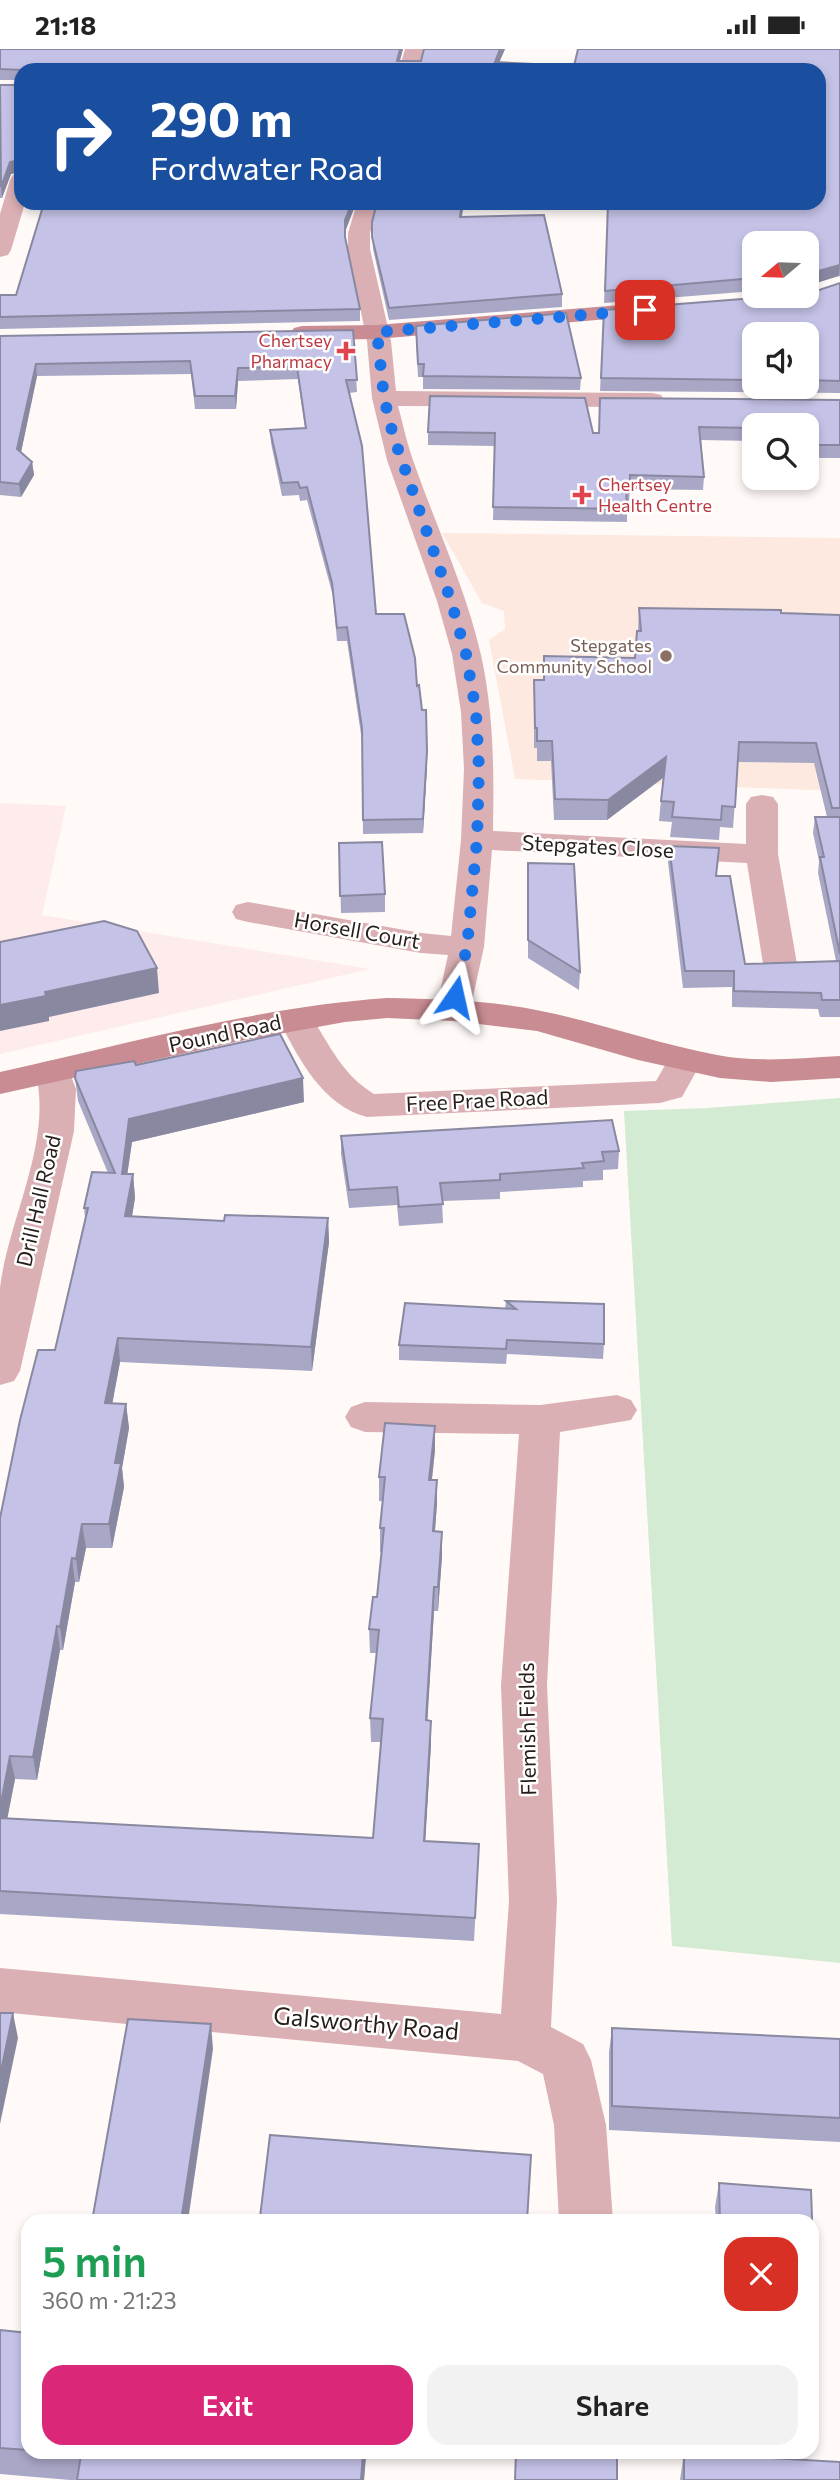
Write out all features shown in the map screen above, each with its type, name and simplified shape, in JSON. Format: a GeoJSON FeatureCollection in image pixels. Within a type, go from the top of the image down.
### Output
{"type":"FeatureCollection","features":[{"type":"Feature","properties":{"kind":"street"},"geometry":{"type":"LineString","coordinates":[[0,250],[14,203]]}},
{"type":"Feature","properties":{"kind":"street"},"geometry":{"type":"LineString","coordinates":[[366,210],[359,233],[359,249],[377,332],[384,398],[400,460],[451,601],[466,654],[476,712],[479,769],[477,840],[467,947],[460,966],[453,1010],[540,1021],[684,1061],[720,1067],[771,1071],[840,1067]]}},
{"type":"Feature","properties":{"kind":"street"},"geometry":{"type":"LineString","coordinates":[[279,334],[377,332],[675,308]]}},
{"type":"Feature","properties":{"kind":"street"},"geometry":{"type":"LineString","coordinates":[[384,398],[674,400]]}},
{"type":"Feature","properties":{"kind":"street"},"geometry":{"type":"LineString","coordinates":[[762,804],[762,854],[780,964]]}},
{"type":"Feature","properties":{"kind":"street","name":"Stepgates Close"},"geometry":{"type":"LineString","coordinates":[[477,840],[762,854]]}},
{"type":"Feature","properties":{"kind":"street","name":"Horsell Court"},"geometry":{"type":"LineString","coordinates":[[248,912],[421,943],[467,947]]}},
{"type":"Feature","properties":{"kind":"street","name":"Pound Road"},"geometry":{"type":"LineString","coordinates":[[0,1083],[296,1020],[387,1008],[453,1010]]}},
{"type":"Feature","properties":{"kind":"street","name":"Free Prae Road"},"geometry":{"type":"LineString","coordinates":[[296,1020],[309,1047],[328,1073],[352,1098],[367,1106],[660,1093],[669,1089],[684,1061]]}},
{"type":"Feature","properties":{"kind":"street","name":"Drill Hall Road"},"geometry":{"type":"LineString","coordinates":[[0,1371],[56,1131],[58,1089],[52,1072]]}},
{"type":"Feature","properties":{"kind":"street"},"geometry":{"type":"LineString","coordinates":[[365,1417],[540,1420],[617,1410]]}},
{"type":"Feature","properties":{"kind":"street","name":"Flemish Fields"},"geometry":{"type":"LineString","coordinates":[[525,2039],[533,1901],[524,1685],[540,1420]]}},
{"type":"Feature","properties":{"kind":"street","name":"Galsworthy Road"},"geometry":{"type":"LineString","coordinates":[[0,1990],[525,2039],[565,2060],[580,2125],[586,2214]]}},
{"type":"Feature","properties":{"kind":"shaded area","name":"Stepgates Community School"},"geometry":{"type":"Polygon","coordinates":[[[442,533],[840,538],[840,791],[515,779],[489,640],[505,629],[504,611],[482,603],[442,533]]]}},
{"type":"Feature","properties":{"kind":"shaded area"},"geometry":{"type":"Polygon","coordinates":[[[0,803],[66,806],[42,915],[370,969],[0,1054],[0,803]]]}},
{"type":"Feature","properties":{"kind":"green space"},"geometry":{"type":"Polygon","coordinates":[[[840,1098],[840,1963],[672,1946],[624,1111],[840,1098]]]}},
{"type":"Feature","properties":{"kind":"building"},"geometry":{"type":"Polygon","coordinates":[[[0,49],[400,49],[397,61],[421,61],[424,49],[500,49],[495,62],[515,63],[14,63],[14,70],[0,69],[0,49]]]}},
{"type":"Feature","properties":{"kind":"building"},"geometry":{"type":"Polygon","coordinates":[[[578,49],[840,49],[840,265],[819,271],[819,231],[742,231],[742,279],[605,291],[608,210],[826,210],[826,63],[575,63],[578,49]]]}},
{"type":"Feature","properties":{"kind":"building"},"geometry":{"type":"Polygon","coordinates":[[[0,85],[14,85],[14,161],[10,162],[1,187],[0,85]]]}},
{"type":"Feature","properties":{"kind":"building"},"geometry":{"type":"Polygon","coordinates":[[[42,210],[349,210],[345,220],[345,237],[360,309],[0,317],[0,295],[16,295],[42,210]]]}},
{"type":"Feature","properties":{"kind":"building"},"geometry":{"type":"Polygon","coordinates":[[[375,210],[461,210],[460,217],[544,215],[562,294],[389,308],[372,237],[375,210]]]}},
{"type":"Feature","properties":{"kind":"building"},"geometry":{"type":"Polygon","coordinates":[[[840,283],[840,381],[819,380],[819,322],[742,322],[742,380],[601,378],[604,310],[742,299],[742,308],[819,308],[819,290],[840,283]]]}},
{"type":"Feature","properties":{"kind":"building"},"geometry":{"type":"Polygon","coordinates":[[[566,313],[581,378],[423,376],[424,364],[418,364],[416,326],[566,313]]]}},
{"type":"Feature","properties":{"kind":"building"},"geometry":{"type":"Polygon","coordinates":[[[353,330],[357,380],[346,380],[362,446],[376,614],[404,614],[415,658],[422,710],[426,710],[427,751],[423,819],[363,820],[362,728],[347,627],[337,628],[332,583],[307,487],[300,488],[298,482],[282,483],[270,430],[306,428],[297,367],[238,368],[235,396],[195,396],[190,361],[36,364],[17,449],[32,462],[19,484],[0,482],[0,336],[353,330]]]}},
{"type":"Feature","properties":{"kind":"building"},"geometry":{"type":"Polygon","coordinates":[[[430,396],[585,398],[593,433],[599,433],[600,398],[840,400],[840,445],[819,445],[819,413],[742,413],[742,428],[699,427],[704,477],[630,475],[630,488],[626,488],[627,509],[493,507],[495,433],[428,432],[430,396]]]}},
{"type":"Feature","properties":{"kind":"building"},"geometry":{"type":"Polygon","coordinates":[[[639,608],[781,610],[781,613],[840,615],[840,808],[832,808],[816,743],[739,742],[735,807],[722,806],[721,820],[672,817],[674,802],[661,801],[666,757],[608,800],[555,799],[552,741],[537,741],[535,728],[534,680],[544,680],[544,656],[635,658],[637,631],[641,631],[639,608]]]}},
{"type":"Feature","properties":{"kind":"building"},"geometry":{"type":"Polygon","coordinates":[[[815,817],[840,817],[840,954],[820,857],[824,857],[815,817]]]}},
{"type":"Feature","properties":{"kind":"building"},"geometry":{"type":"Polygon","coordinates":[[[382,842],[385,894],[340,896],[339,843],[382,842]]]}},
{"type":"Feature","properties":{"kind":"building"},"geometry":{"type":"Polygon","coordinates":[[[669,846],[719,848],[716,876],[730,876],[745,964],[840,961],[840,1000],[822,1000],[821,993],[734,991],[734,971],[685,971],[669,846]]]}},
{"type":"Feature","properties":{"kind":"building"},"geometry":{"type":"Polygon","coordinates":[[[528,863],[574,864],[580,972],[528,940],[528,863]]]}},
{"type":"Feature","properties":{"kind":"building"},"geometry":{"type":"Polygon","coordinates":[[[104,921],[137,931],[157,968],[45,992],[46,996],[0,1005],[0,942],[104,921]]]}},
{"type":"Feature","properties":{"kind":"building"},"geometry":{"type":"Polygon","coordinates":[[[280,1034],[303,1078],[129,1119],[122,1174],[133,1174],[125,1216],[224,1221],[225,1215],[328,1218],[311,1347],[118,1338],[105,1403],[126,1404],[115,1463],[121,1463],[109,1524],[82,1524],[76,1559],[72,1558],[60,1627],[57,1626],[33,1757],[10,1756],[0,1808],[0,1518],[20,1420],[38,1350],[55,1350],[88,1208],[84,1208],[92,1172],[115,1173],[75,1078],[76,1071],[134,1061],[136,1065],[280,1034]]]}},
{"type":"Feature","properties":{"kind":"building"},"geometry":{"type":"Polygon","coordinates":[[[612,1120],[619,1151],[602,1152],[604,1161],[582,1163],[584,1168],[500,1174],[500,1180],[440,1183],[443,1204],[399,1207],[397,1187],[349,1190],[341,1136],[612,1120]]]}},
{"type":"Feature","properties":{"kind":"building"},"geometry":{"type":"Polygon","coordinates":[[[506,1301],[604,1304],[604,1344],[507,1340],[506,1349],[399,1345],[405,1303],[516,1309],[506,1301]]]}},
{"type":"Feature","properties":{"kind":"building"},"geometry":{"type":"Polygon","coordinates":[[[385,1423],[435,1426],[429,1480],[437,1480],[433,1531],[442,1532],[438,1587],[434,1587],[426,1720],[431,1721],[424,1841],[479,1844],[475,1918],[0,1891],[0,1818],[373,1838],[383,1719],[370,1718],[379,1630],[369,1629],[373,1597],[377,1597],[384,1528],[380,1528],[385,1477],[379,1477],[385,1423]]]}},
{"type":"Feature","properties":{"kind":"building"},"geometry":{"type":"Polygon","coordinates":[[[0,2013],[13,2013],[0,2076],[0,2013]]]}},
{"type":"Feature","properties":{"kind":"building"},"geometry":{"type":"Polygon","coordinates":[[[128,2019],[211,2024],[182,2214],[93,2214],[128,2019]]]}},
{"type":"Feature","properties":{"kind":"building"},"geometry":{"type":"Polygon","coordinates":[[[612,2028],[840,2039],[840,2118],[612,2106],[612,2028]]]}},
{"type":"Feature","properties":{"kind":"building"},"geometry":{"type":"Polygon","coordinates":[[[270,2135],[531,2155],[527,2214],[260,2214],[270,2135]]]}},
{"type":"Feature","properties":{"kind":"building"},"geometry":{"type":"Polygon","coordinates":[[[719,2183],[811,2190],[812,2214],[720,2214],[719,2183]]]}},
{"type":"Feature","properties":{"kind":"building"},"geometry":{"type":"Polygon","coordinates":[[[0,2330],[21,2332],[21,2450],[0,2448],[0,2330]]]}},
{"type":"Feature","properties":{"kind":"building"},"geometry":{"type":"Polygon","coordinates":[[[80,2459],[362,2459],[361,2480],[77,2480],[80,2459]]]}},
{"type":"Feature","properties":{"kind":"building"},"geometry":{"type":"Polygon","coordinates":[[[516,2459],[617,2459],[617,2480],[515,2480],[516,2459]]]}},
{"type":"Feature","properties":{"kind":"building"},"geometry":{"type":"Polygon","coordinates":[[[684,2459],[840,2462],[840,2480],[684,2480],[684,2459]]]}},
{"type":"Feature","properties":{"kind":"place","name":"Chertsey Pharmacy"},"geometry":{"type":"Point","coordinates":[346,351]}},
{"type":"Feature","properties":{"kind":"place","name":"Chertsey Health Centre"},"geometry":{"type":"Point","coordinates":[582,495]}},
{"type":"Feature","properties":{"kind":"place","name":"Stepgates Community School"},"geometry":{"type":"Point","coordinates":[666,656]}},
{"type":"Feature","properties":{"kind":"route"},"geometry":{"type":"LineString","coordinates":[[455,997],[460,966],[467,947],[477,840],[479,769],[476,712],[466,654],[451,601],[413,500],[393,435],[384,398],[377,332],[645,310]]}}]}
